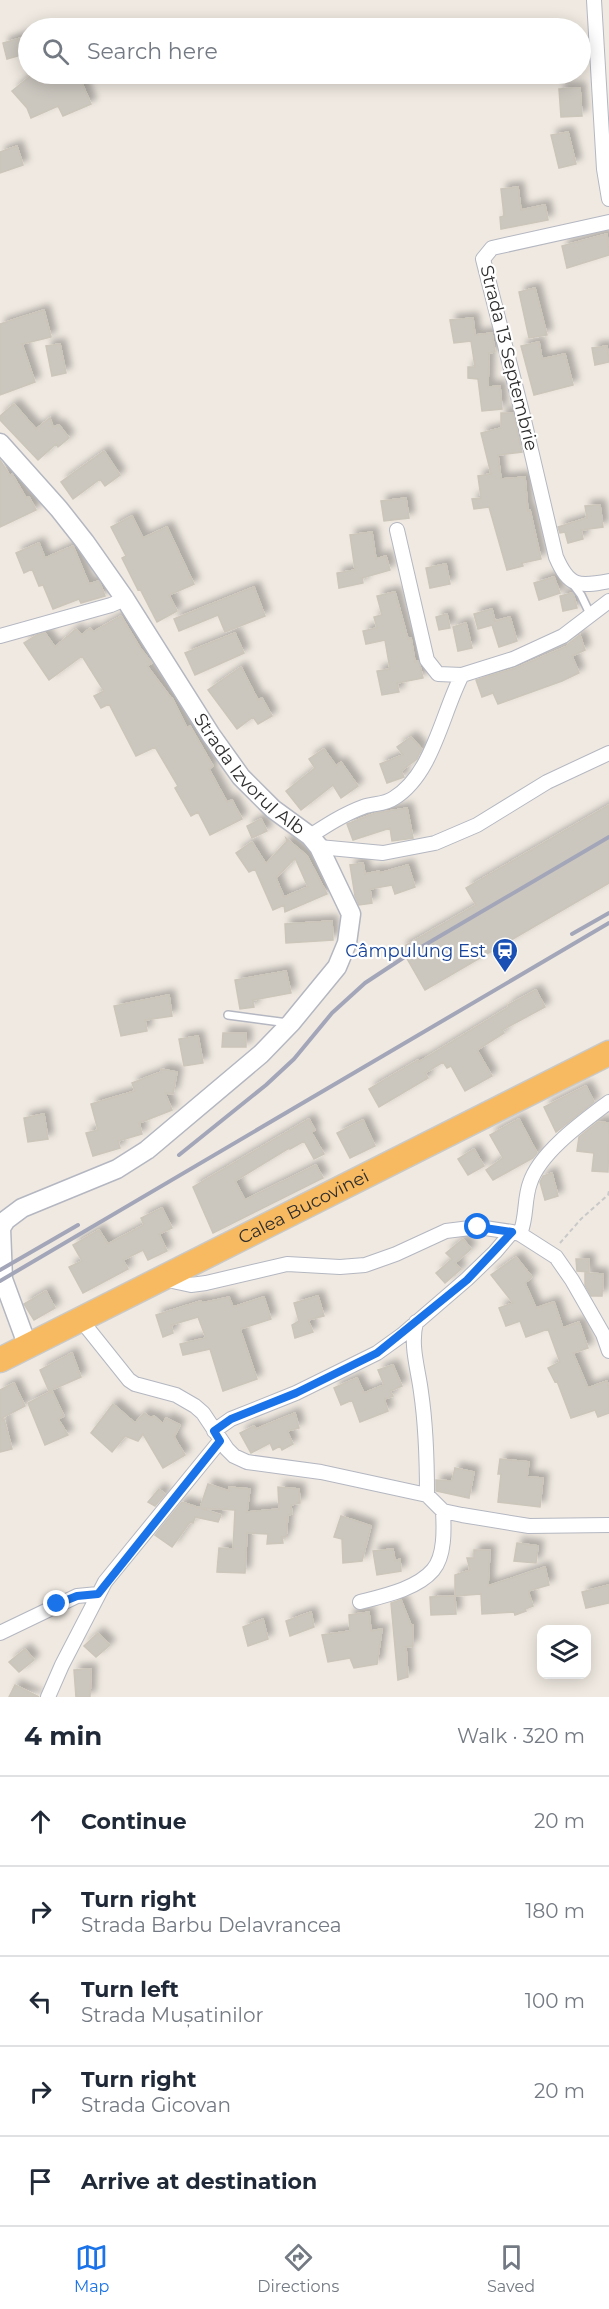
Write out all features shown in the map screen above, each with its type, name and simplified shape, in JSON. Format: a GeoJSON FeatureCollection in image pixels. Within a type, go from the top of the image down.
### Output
{"type":"FeatureCollection","features":[{"type":"Feature","properties":{"kind":"highway","name":"Calea Bucovinei"},"geometry":{"type":"LineString","coordinates":[[0,1360],[609,1053]]}},
{"type":"Feature","properties":{"kind":"street"},"geometry":{"type":"LineString","coordinates":[[594,0],[604,169],[609,199]]}},
{"type":"Feature","properties":{"kind":"street","name":"Strada 13 Septembrie"},"geometry":{"type":"LineString","coordinates":[[572,583],[566,578],[555,558],[521,404],[483,259],[492,248],[609,222]]}},
{"type":"Feature","properties":{"kind":"street","name":"Strada Izvorul Alb"},"geometry":{"type":"LineString","coordinates":[[0,443],[59,509],[125,598],[211,735],[241,777],[273,809],[315,841],[383,853],[435,843],[477,825],[547,782],[609,753]]}},
{"type":"Feature","properties":{"kind":"street"},"geometry":{"type":"LineString","coordinates":[[397,530],[427,660],[438,674],[462,675],[537,649],[562,636],[609,601]]}},
{"type":"Feature","properties":{"kind":"street"},"geometry":{"type":"LineString","coordinates":[[572,583],[589,585],[609,580]]}},
{"type":"Feature","properties":{"kind":"street"},"geometry":{"type":"LineString","coordinates":[[0,636],[111,605],[125,598]]}},
{"type":"Feature","properties":{"kind":"street"},"geometry":{"type":"LineString","coordinates":[[28,1347],[3,1279],[0,1228],[9,1216],[22,1208],[117,1169],[147,1150],[261,1054],[291,1023],[337,967],[347,943],[351,914],[315,841],[339,818],[365,806],[386,803],[406,789],[418,774],[435,741],[462,675]]}},
{"type":"Feature","properties":{"kind":"street"},"geometry":{"type":"LineString","coordinates":[[48,1697],[62,1665],[92,1611],[98,1594],[231,1419],[296,1393],[362,1361],[389,1344],[416,1322],[516,1233],[525,1222],[530,1182],[538,1168],[565,1137],[609,1102]]}},
{"type":"Feature","properties":{"kind":"street"},"geometry":{"type":"LineString","coordinates":[[162,1278],[190,1285],[287,1264],[340,1267],[365,1265],[388,1258],[446,1231],[478,1227],[516,1233],[556,1257],[606,1335],[609,1351]]}},
{"type":"Feature","properties":{"kind":"street"},"geometry":{"type":"LineString","coordinates":[[81,1320],[129,1380],[135,1384],[186,1399],[202,1413],[234,1456],[247,1462],[321,1472],[427,1495],[443,1511],[529,1526],[609,1525]]}},
{"type":"Feature","properties":{"kind":"street"},"geometry":{"type":"LineString","coordinates":[[416,1322],[412,1342],[421,1392],[427,1495]]}},
{"type":"Feature","properties":{"kind":"street"},"geometry":{"type":"LineString","coordinates":[[360,1602],[401,1589],[420,1580],[433,1570],[441,1550],[443,1511]]}},
{"type":"Feature","properties":{"kind":"street"},"geometry":{"type":"LineString","coordinates":[[0,1633],[77,1596],[98,1594]]}},
{"type":"Feature","properties":{"kind":"lane","name":"Strada 13 Septembrie"},"geometry":{"type":"LineString","coordinates":[[572,583],[581,595],[591,616]]}},
{"type":"Feature","properties":{"kind":"lane"},"geometry":{"type":"LineString","coordinates":[[228,1015],[291,1023]]}},
{"type":"Feature","properties":{"kind":"path"},"geometry":{"type":"LineString","coordinates":[[556,1257],[560,1244],[608,1195],[609,1191]]}},
{"type":"Feature","properties":{"kind":"building"},"geometry":{"type":"Polygon","coordinates":[[[18,39],[18,56],[7,59],[3,43],[18,39]]]}},
{"type":"Feature","properties":{"kind":"building"},"geometry":{"type":"Polygon","coordinates":[[[21,84],[82,84],[91,104],[63,116],[58,106],[31,118],[27,108],[12,91],[21,84]]]}},
{"type":"Feature","properties":{"kind":"building"},"geometry":{"type":"Polygon","coordinates":[[[580,88],[582,116],[561,117],[559,89],[580,88]]]}},
{"type":"Feature","properties":{"kind":"building"},"geometry":{"type":"Polygon","coordinates":[[[568,132],[576,164],[559,168],[551,135],[568,132]]]}},
{"type":"Feature","properties":{"kind":"building"},"geometry":{"type":"Polygon","coordinates":[[[17,146],[23,165],[0,173],[0,152],[17,146]]]}},
{"type":"Feature","properties":{"kind":"building"},"geometry":{"type":"Polygon","coordinates":[[[518,187],[521,210],[545,205],[548,220],[501,229],[500,217],[504,216],[501,189],[518,187]]]}},
{"type":"Feature","properties":{"kind":"building"},"geometry":{"type":"Polygon","coordinates":[[[607,234],[609,255],[567,268],[562,246],[607,234]]]}},
{"type":"Feature","properties":{"kind":"building"},"geometry":{"type":"Polygon","coordinates":[[[535,288],[547,335],[529,338],[519,292],[535,288]]]}},
{"type":"Feature","properties":{"kind":"building"},"geometry":{"type":"Polygon","coordinates":[[[44,310],[51,337],[22,344],[35,382],[0,395],[0,324],[44,310]]]}},
{"type":"Feature","properties":{"kind":"building"},"geometry":{"type":"Polygon","coordinates":[[[473,318],[475,335],[492,333],[495,352],[489,353],[488,387],[500,386],[502,409],[482,411],[478,379],[468,378],[468,367],[475,367],[471,341],[454,343],[450,320],[473,318]]]}},
{"type":"Feature","properties":{"kind":"building"},"geometry":{"type":"Polygon","coordinates":[[[539,342],[542,359],[565,354],[573,385],[534,395],[521,346],[539,342]]]}},
{"type":"Feature","properties":{"kind":"building"},"geometry":{"type":"Polygon","coordinates":[[[60,344],[66,373],[52,376],[46,346],[60,344]]]}},
{"type":"Feature","properties":{"kind":"building"},"geometry":{"type":"Polygon","coordinates":[[[607,346],[609,362],[595,365],[592,348],[607,346]]]}},
{"type":"Feature","properties":{"kind":"building"},"geometry":{"type":"Polygon","coordinates":[[[14,404],[36,429],[50,418],[53,427],[59,425],[69,438],[58,447],[56,444],[38,460],[0,420],[0,416],[14,404]]]}},
{"type":"Feature","properties":{"kind":"building"},"geometry":{"type":"Polygon","coordinates":[[[501,413],[513,413],[522,452],[498,455],[501,479],[525,477],[528,511],[530,510],[541,559],[522,563],[523,566],[507,570],[489,507],[474,509],[472,499],[481,498],[478,476],[491,474],[481,433],[501,428],[501,413]]]}},
{"type":"Feature","properties":{"kind":"building"},"geometry":{"type":"Polygon","coordinates":[[[104,451],[120,475],[105,486],[100,479],[73,499],[61,482],[104,451]]]}},
{"type":"Feature","properties":{"kind":"building"},"geometry":{"type":"Polygon","coordinates":[[[0,460],[10,476],[12,474],[26,498],[29,497],[36,510],[0,527],[0,460]]]}},
{"type":"Feature","properties":{"kind":"building"},"geometry":{"type":"Polygon","coordinates":[[[406,498],[409,518],[384,521],[381,501],[406,498]]]}},
{"type":"Feature","properties":{"kind":"building"},"geometry":{"type":"Polygon","coordinates":[[[600,505],[603,527],[581,530],[583,539],[568,543],[565,532],[560,533],[558,527],[587,518],[585,506],[600,505]]]}},
{"type":"Feature","properties":{"kind":"building"},"geometry":{"type":"Polygon","coordinates":[[[132,516],[143,538],[167,527],[194,584],[169,595],[177,611],[157,622],[122,558],[126,556],[111,527],[132,516]]]}},
{"type":"Feature","properties":{"kind":"building"},"geometry":{"type":"Polygon","coordinates":[[[372,532],[376,559],[386,556],[390,570],[362,578],[363,583],[339,588],[337,573],[355,570],[350,535],[372,532]]]}},
{"type":"Feature","properties":{"kind":"building"},"geometry":{"type":"Polygon","coordinates":[[[39,543],[45,558],[73,546],[89,584],[99,581],[105,596],[81,603],[79,599],[53,609],[43,585],[39,586],[32,569],[24,573],[16,553],[39,543]]]}},
{"type":"Feature","properties":{"kind":"building"},"geometry":{"type":"Polygon","coordinates":[[[446,564],[450,584],[430,588],[426,568],[446,564]]]}},
{"type":"Feature","properties":{"kind":"building"},"geometry":{"type":"Polygon","coordinates":[[[554,577],[560,593],[539,600],[534,583],[554,577]]]}},
{"type":"Feature","properties":{"kind":"building"},"geometry":{"type":"Polygon","coordinates":[[[254,587],[265,616],[225,632],[218,615],[179,631],[174,619],[254,587]]]}},
{"type":"Feature","properties":{"kind":"building"},"geometry":{"type":"Polygon","coordinates":[[[395,592],[408,639],[411,638],[415,662],[418,661],[423,678],[397,683],[399,692],[382,695],[377,671],[390,669],[385,640],[366,644],[363,631],[377,628],[374,617],[382,615],[377,596],[395,592]]]}},
{"type":"Feature","properties":{"kind":"building"},"geometry":{"type":"Polygon","coordinates":[[[573,593],[577,608],[563,611],[560,596],[573,593]]]}},
{"type":"Feature","properties":{"kind":"building"},"geometry":{"type":"Polygon","coordinates":[[[492,609],[495,621],[510,617],[517,641],[499,647],[492,625],[478,629],[474,614],[492,609]]]}},
{"type":"Feature","properties":{"kind":"building"},"geometry":{"type":"Polygon","coordinates":[[[447,614],[450,628],[439,630],[436,617],[447,614]]]}},
{"type":"Feature","properties":{"kind":"building"},"geometry":{"type":"Polygon","coordinates":[[[121,616],[152,663],[147,666],[172,698],[187,728],[190,726],[213,766],[209,769],[227,802],[232,800],[242,819],[210,835],[198,812],[191,816],[175,788],[178,786],[155,747],[136,756],[109,704],[101,708],[94,696],[104,691],[82,656],[49,680],[24,643],[45,633],[55,647],[76,629],[82,635],[90,628],[93,632],[121,616]]]}},
{"type":"Feature","properties":{"kind":"building"},"geometry":{"type":"Polygon","coordinates":[[[466,623],[472,648],[458,651],[453,627],[466,623]]]}},
{"type":"Feature","properties":{"kind":"building"},"geometry":{"type":"Polygon","coordinates":[[[235,633],[244,653],[195,675],[185,653],[235,633]]]}},
{"type":"Feature","properties":{"kind":"building"},"geometry":{"type":"Polygon","coordinates":[[[580,635],[585,650],[572,656],[579,673],[498,704],[493,693],[482,697],[476,680],[516,668],[568,646],[580,635]]]}},
{"type":"Feature","properties":{"kind":"building"},"geometry":{"type":"Polygon","coordinates":[[[241,667],[258,700],[262,698],[272,716],[258,724],[253,717],[237,729],[208,690],[241,667]]]}},
{"type":"Feature","properties":{"kind":"building"},"geometry":{"type":"Polygon","coordinates":[[[411,737],[422,749],[417,759],[401,771],[404,777],[387,783],[380,764],[403,755],[397,747],[411,737]]]}},
{"type":"Feature","properties":{"kind":"building"},"geometry":{"type":"Polygon","coordinates":[[[324,749],[336,766],[341,762],[358,786],[341,798],[333,785],[301,810],[286,791],[315,768],[309,759],[324,749]]]}},
{"type":"Feature","properties":{"kind":"building"},"geometry":{"type":"Polygon","coordinates":[[[609,805],[609,883],[425,990],[401,948],[476,905],[466,888],[609,805]]]}},
{"type":"Feature","properties":{"kind":"building"},"geometry":{"type":"Polygon","coordinates":[[[407,808],[413,838],[392,841],[390,828],[353,840],[347,824],[376,813],[407,808]]]}},
{"type":"Feature","properties":{"kind":"building"},"geometry":{"type":"Polygon","coordinates":[[[261,819],[267,831],[252,838],[247,826],[261,819]]]}},
{"type":"Feature","properties":{"kind":"building"},"geometry":{"type":"Polygon","coordinates":[[[286,838],[307,856],[327,894],[285,912],[284,905],[273,910],[255,869],[249,872],[236,853],[252,842],[266,864],[287,841],[286,838]],[[295,858],[276,878],[284,897],[308,887],[295,858]]]}},
{"type":"Feature","properties":{"kind":"building"},"geometry":{"type":"Polygon","coordinates":[[[363,863],[365,874],[379,871],[380,873],[408,865],[415,887],[395,894],[392,885],[370,889],[372,903],[359,905],[355,896],[350,865],[363,863]]]}},
{"type":"Feature","properties":{"kind":"building"},"geometry":{"type":"Polygon","coordinates":[[[332,921],[333,940],[286,943],[285,924],[332,921]]]}},
{"type":"Feature","properties":{"kind":"building"},"geometry":{"type":"Polygon","coordinates":[[[286,971],[291,993],[253,1000],[254,1007],[240,1009],[235,980],[286,971]]]}},
{"type":"Feature","properties":{"kind":"building"},"geometry":{"type":"Polygon","coordinates":[[[536,990],[545,1007],[502,1030],[504,1033],[477,1050],[492,1076],[465,1091],[451,1066],[447,1068],[443,1062],[425,1073],[428,1078],[379,1107],[369,1089],[418,1060],[419,1062],[509,1007],[508,1005],[536,990]]]}},
{"type":"Feature","properties":{"kind":"building"},"geometry":{"type":"Polygon","coordinates":[[[169,995],[172,1016],[145,1020],[147,1031],[121,1036],[114,1006],[169,995]]]}},
{"type":"Feature","properties":{"kind":"building"},"geometry":{"type":"Polygon","coordinates":[[[223,1033],[246,1033],[246,1047],[222,1047],[223,1033]]]}},
{"type":"Feature","properties":{"kind":"building"},"geometry":{"type":"Polygon","coordinates":[[[198,1036],[203,1063],[184,1066],[179,1039],[198,1036]]]}},
{"type":"Feature","properties":{"kind":"building"},"geometry":{"type":"Polygon","coordinates":[[[161,1069],[177,1072],[173,1094],[165,1093],[172,1110],[139,1123],[142,1134],[118,1141],[120,1148],[93,1156],[86,1133],[98,1130],[91,1104],[135,1091],[132,1083],[161,1072],[161,1069]]]}},
{"type":"Feature","properties":{"kind":"building"},"geometry":{"type":"Polygon","coordinates":[[[586,1086],[594,1102],[556,1132],[544,1107],[586,1086]]]}},
{"type":"Feature","properties":{"kind":"building"},"geometry":{"type":"Polygon","coordinates":[[[44,1114],[48,1139],[28,1142],[24,1118],[44,1114]]]}},
{"type":"Feature","properties":{"kind":"building"},"geometry":{"type":"Polygon","coordinates":[[[309,1119],[315,1130],[311,1132],[324,1154],[314,1159],[304,1141],[235,1181],[245,1200],[316,1165],[323,1178],[213,1233],[193,1187],[309,1119]]]}},
{"type":"Feature","properties":{"kind":"building"},"geometry":{"type":"Polygon","coordinates":[[[519,1119],[537,1153],[533,1158],[493,1180],[486,1170],[503,1158],[490,1135],[519,1119]]]}},
{"type":"Feature","properties":{"kind":"building"},"geometry":{"type":"Polygon","coordinates":[[[363,1120],[375,1146],[350,1158],[337,1133],[363,1120]]]}},
{"type":"Feature","properties":{"kind":"building"},"geometry":{"type":"Polygon","coordinates":[[[598,1122],[609,1123],[608,1172],[592,1171],[594,1153],[577,1151],[579,1137],[598,1122]]]}},
{"type":"Feature","properties":{"kind":"building"},"geometry":{"type":"Polygon","coordinates":[[[474,1149],[484,1166],[468,1175],[458,1159],[474,1149]]]}},
{"type":"Feature","properties":{"kind":"building"},"geometry":{"type":"Polygon","coordinates":[[[552,1173],[558,1196],[545,1200],[540,1182],[543,1176],[552,1173]]]}},
{"type":"Feature","properties":{"kind":"building"},"geometry":{"type":"Polygon","coordinates":[[[162,1208],[172,1228],[159,1234],[167,1251],[148,1260],[143,1250],[123,1260],[128,1269],[83,1293],[69,1267],[82,1261],[73,1245],[99,1230],[108,1244],[144,1225],[141,1218],[162,1208]]]}},
{"type":"Feature","properties":{"kind":"building"},"geometry":{"type":"Polygon","coordinates":[[[463,1239],[471,1249],[455,1263],[461,1269],[445,1283],[436,1273],[452,1259],[446,1253],[463,1239]]]}},
{"type":"Feature","properties":{"kind":"building"},"geometry":{"type":"Polygon","coordinates":[[[516,1257],[532,1277],[525,1283],[536,1308],[554,1302],[563,1328],[579,1322],[588,1348],[573,1353],[588,1388],[607,1381],[609,1413],[598,1417],[595,1410],[571,1418],[557,1381],[555,1382],[548,1368],[560,1362],[548,1329],[526,1337],[520,1321],[506,1326],[499,1308],[513,1303],[491,1275],[516,1257]]]}},
{"type":"Feature","properties":{"kind":"building"},"geometry":{"type":"Polygon","coordinates":[[[576,1259],[589,1259],[589,1272],[577,1271],[576,1259]]]}},
{"type":"Feature","properties":{"kind":"building"},"geometry":{"type":"Polygon","coordinates":[[[585,1273],[603,1274],[602,1296],[591,1296],[585,1285],[585,1273]]]}},
{"type":"Feature","properties":{"kind":"building"},"geometry":{"type":"Polygon","coordinates":[[[46,1291],[55,1308],[34,1320],[24,1304],[46,1291]]]}},
{"type":"Feature","properties":{"kind":"building"},"geometry":{"type":"Polygon","coordinates":[[[318,1296],[324,1316],[308,1320],[313,1332],[295,1338],[292,1325],[299,1321],[294,1303],[318,1296]]]}},
{"type":"Feature","properties":{"kind":"building"},"geometry":{"type":"Polygon","coordinates":[[[229,1297],[233,1307],[264,1297],[271,1319],[240,1329],[257,1379],[223,1391],[210,1349],[183,1355],[180,1344],[206,1338],[198,1317],[171,1325],[173,1333],[163,1337],[156,1315],[201,1301],[202,1303],[229,1297]]]}},
{"type":"Feature","properties":{"kind":"building"},"geometry":{"type":"Polygon","coordinates":[[[72,1353],[81,1377],[49,1391],[40,1370],[72,1353]]]}},
{"type":"Feature","properties":{"kind":"building"},"geometry":{"type":"Polygon","coordinates":[[[393,1365],[402,1386],[390,1391],[393,1396],[384,1399],[388,1411],[360,1422],[352,1400],[341,1405],[334,1388],[357,1378],[364,1393],[384,1385],[378,1370],[393,1365]]]}},
{"type":"Feature","properties":{"kind":"building"},"geometry":{"type":"Polygon","coordinates":[[[14,1383],[25,1406],[0,1419],[0,1390],[14,1383]]]}},
{"type":"Feature","properties":{"kind":"building"},"geometry":{"type":"Polygon","coordinates":[[[52,1391],[64,1416],[58,1419],[68,1435],[45,1445],[28,1403],[52,1391]]]}},
{"type":"Feature","properties":{"kind":"building"},"geometry":{"type":"Polygon","coordinates":[[[113,1404],[135,1423],[144,1413],[151,1418],[154,1416],[163,1424],[166,1418],[180,1425],[174,1437],[185,1455],[163,1468],[143,1434],[138,1441],[125,1436],[112,1452],[91,1433],[113,1404]]]}},
{"type":"Feature","properties":{"kind":"building"},"geometry":{"type":"Polygon","coordinates":[[[295,1413],[299,1428],[287,1431],[293,1444],[282,1450],[280,1446],[273,1450],[270,1443],[251,1453],[240,1433],[295,1413]]]}},
{"type":"Feature","properties":{"kind":"building"},"geometry":{"type":"Polygon","coordinates":[[[4,1419],[12,1449],[0,1452],[0,1420],[4,1419]]]}},
{"type":"Feature","properties":{"kind":"building"},"geometry":{"type":"Polygon","coordinates":[[[500,1459],[529,1462],[527,1477],[543,1478],[540,1507],[498,1502],[500,1459]]]}},
{"type":"Feature","properties":{"kind":"building"},"geometry":{"type":"Polygon","coordinates":[[[455,1468],[474,1472],[469,1498],[436,1491],[436,1480],[452,1481],[455,1468]]]}},
{"type":"Feature","properties":{"kind":"building"},"geometry":{"type":"Polygon","coordinates":[[[208,1484],[229,1491],[229,1487],[250,1489],[247,1512],[279,1509],[278,1487],[299,1489],[300,1503],[291,1505],[292,1514],[288,1515],[286,1537],[282,1537],[283,1543],[267,1544],[268,1534],[247,1533],[245,1573],[217,1572],[219,1548],[233,1549],[235,1510],[200,1508],[208,1484]]]}},
{"type":"Feature","properties":{"kind":"building"},"geometry":{"type":"Polygon","coordinates":[[[159,1489],[165,1494],[155,1506],[148,1502],[159,1489]]]}},
{"type":"Feature","properties":{"kind":"building"},"geometry":{"type":"Polygon","coordinates":[[[182,1502],[221,1515],[218,1522],[195,1517],[193,1523],[190,1522],[172,1547],[155,1535],[182,1502]]]}},
{"type":"Feature","properties":{"kind":"building"},"geometry":{"type":"Polygon","coordinates":[[[341,1516],[371,1526],[362,1561],[343,1563],[342,1539],[334,1537],[341,1516]]]}},
{"type":"Feature","properties":{"kind":"building"},"geometry":{"type":"Polygon","coordinates":[[[517,1543],[538,1546],[536,1563],[514,1561],[517,1543]]]}},
{"type":"Feature","properties":{"kind":"building"},"geometry":{"type":"Polygon","coordinates":[[[393,1549],[395,1561],[400,1559],[401,1571],[377,1575],[373,1551],[393,1549]]]}},
{"type":"Feature","properties":{"kind":"building"},"geometry":{"type":"Polygon","coordinates":[[[474,1550],[490,1550],[488,1586],[545,1567],[549,1585],[528,1591],[533,1606],[525,1609],[526,1611],[515,1615],[514,1612],[482,1614],[481,1594],[455,1596],[455,1575],[470,1570],[467,1558],[474,1558],[474,1550]]]}},
{"type":"Feature","properties":{"kind":"building"},"geometry":{"type":"Polygon","coordinates":[[[609,1585],[609,1603],[586,1608],[582,1592],[609,1585]]]}},
{"type":"Feature","properties":{"kind":"building"},"geometry":{"type":"Polygon","coordinates":[[[455,1596],[456,1614],[431,1615],[430,1597],[455,1596]]]}},
{"type":"Feature","properties":{"kind":"building"},"geometry":{"type":"Polygon","coordinates":[[[401,1600],[411,1625],[413,1625],[413,1646],[406,1647],[408,1677],[398,1680],[391,1603],[401,1600]]]}},
{"type":"Feature","properties":{"kind":"building"},"geometry":{"type":"Polygon","coordinates":[[[311,1612],[314,1627],[290,1636],[286,1621],[311,1612]]]}},
{"type":"Feature","properties":{"kind":"building"},"geometry":{"type":"Polygon","coordinates":[[[369,1612],[371,1631],[382,1629],[377,1664],[354,1668],[350,1658],[328,1662],[322,1635],[350,1631],[349,1615],[369,1612]]]}},
{"type":"Feature","properties":{"kind":"building"},"geometry":{"type":"Polygon","coordinates":[[[263,1619],[268,1639],[248,1646],[243,1627],[263,1619]]]}},
{"type":"Feature","properties":{"kind":"building"},"geometry":{"type":"Polygon","coordinates":[[[98,1633],[110,1645],[96,1657],[84,1646],[98,1633]]]}},
{"type":"Feature","properties":{"kind":"building"},"geometry":{"type":"Polygon","coordinates":[[[25,1649],[34,1660],[19,1672],[9,1662],[25,1649]]]}},
{"type":"Feature","properties":{"kind":"building"},"geometry":{"type":"Polygon","coordinates":[[[91,1669],[90,1697],[76,1697],[74,1670],[91,1669]]]}},
{"type":"Feature","properties":{"kind":"building"},"geometry":{"type":"Polygon","coordinates":[[[15,1685],[39,1697],[9,1697],[15,1685]]]}},
{"type":"Feature","properties":{"kind":"railway"},"geometry":{"type":"LineString","coordinates":[[179,1155],[266,1085],[294,1059],[332,1013],[365,983],[406,956],[609,837]]}},
{"type":"Feature","properties":{"kind":"railway"},"geometry":{"type":"LineString","coordinates":[[572,934],[609,913]]}},
{"type":"Feature","properties":{"kind":"railway"},"geometry":{"type":"LineString","coordinates":[[0,1281],[609,923]]}},
{"type":"Feature","properties":{"kind":"railway"},"geometry":{"type":"LineString","coordinates":[[0,1270],[78,1225]]}},
{"type":"Feature","properties":{"kind":"place","name":"Câmpulung Est"},"geometry":{"type":"Point","coordinates":[505,974]}},
{"type":"Feature","properties":{"kind":"route"},"geometry":{"type":"LineString","coordinates":[[57,1604],[77,1596],[98,1594],[105,1582],[220,1441],[214,1431],[231,1419],[296,1393],[377,1353],[467,1280],[512,1232],[478,1227]]}}]}
